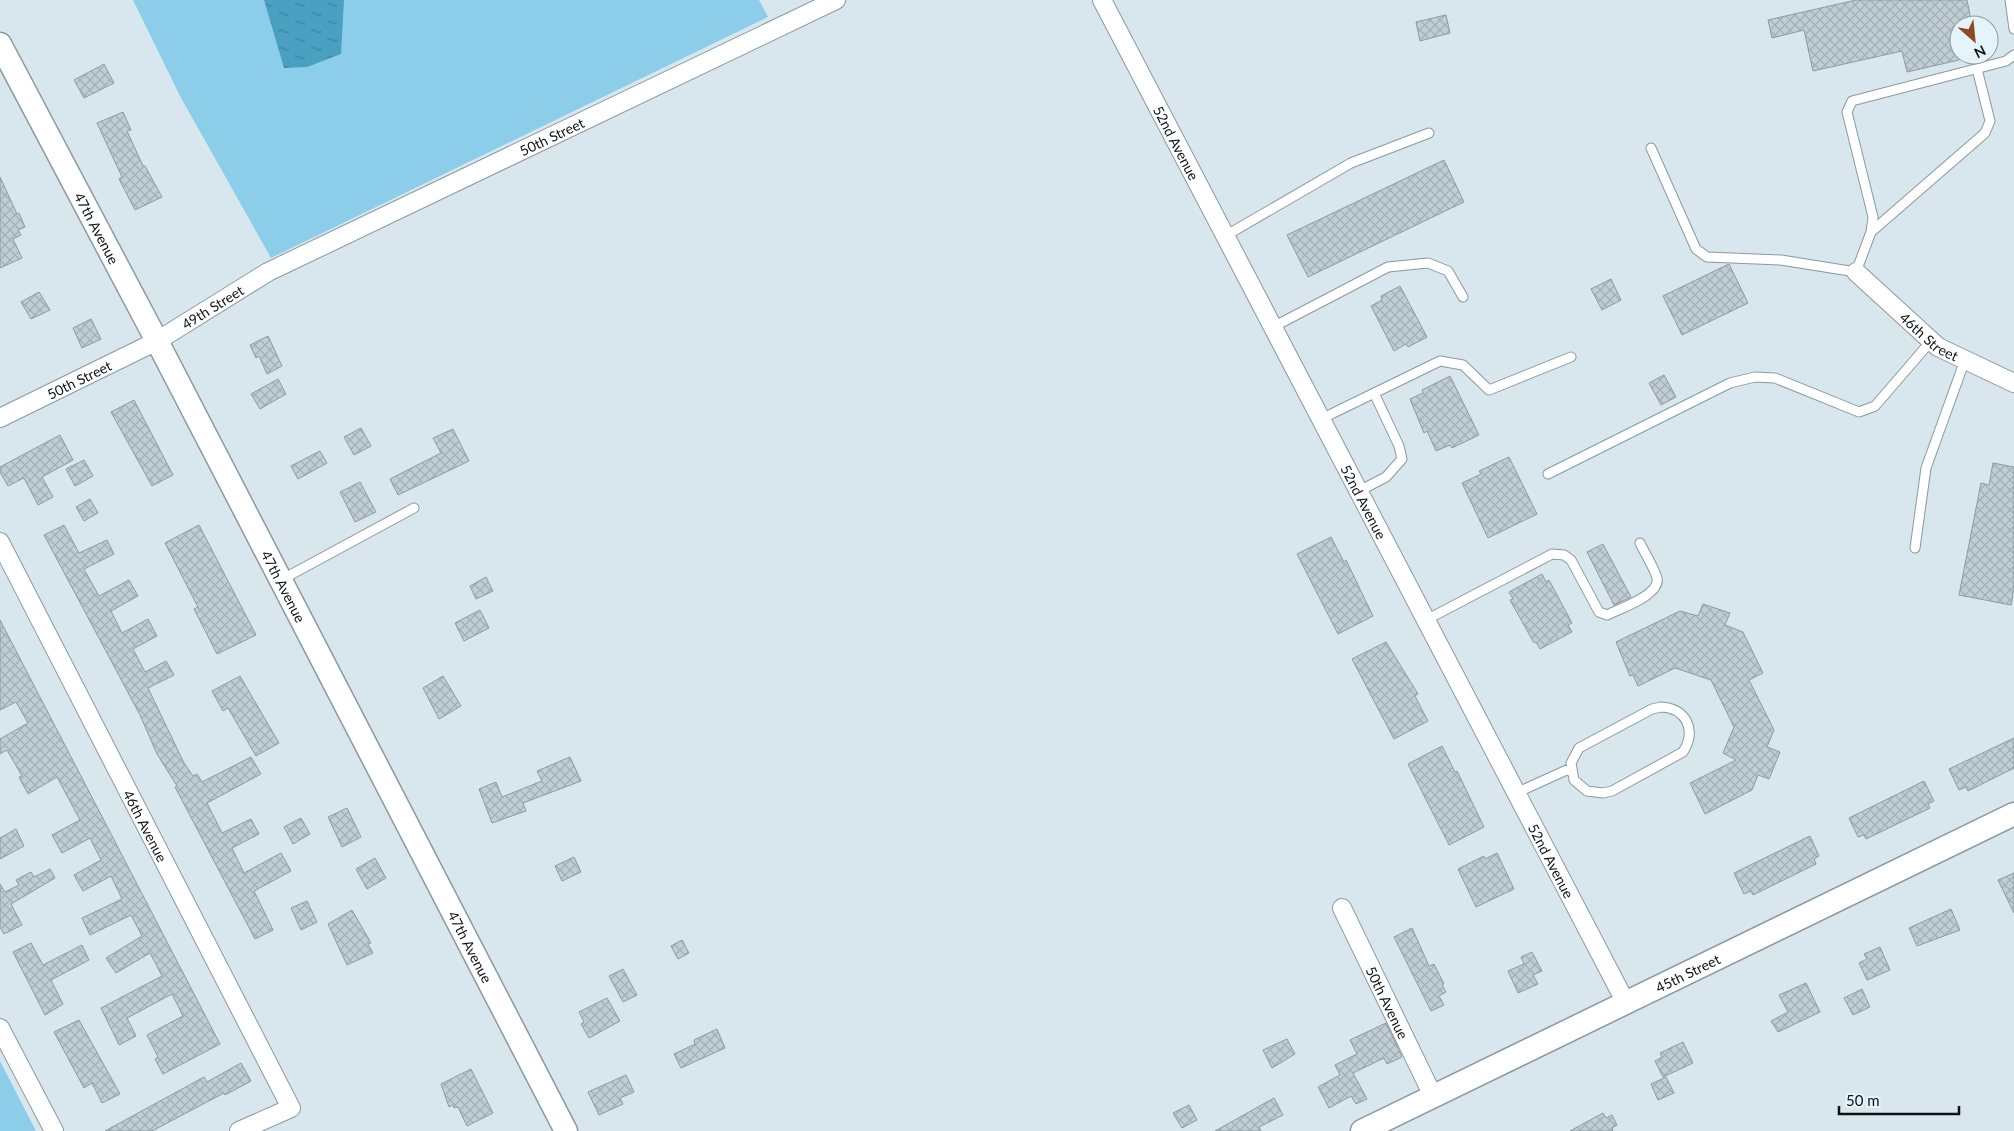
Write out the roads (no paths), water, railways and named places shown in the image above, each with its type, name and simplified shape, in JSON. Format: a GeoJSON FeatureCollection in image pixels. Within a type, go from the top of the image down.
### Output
{"type":"FeatureCollection","features":[{"type":"Feature","properties":{"kind":"street","name":"50th Street"},"geometry":{"type":"LineString","coordinates":[[268,272],[836,0]]}},
{"type":"Feature","properties":{"kind":"street","name":"52nd Avenue"},"geometry":{"type":"LineString","coordinates":[[1102,0],[1626,1003]]}},
{"type":"Feature","properties":{"kind":"street","name":"47th Avenue"},"geometry":{"type":"LineString","coordinates":[[0,44],[157,341],[566,1131]]}},
{"type":"Feature","properties":{"kind":"street","name":"49th Street"},"geometry":{"type":"LineString","coordinates":[[157,341],[268,272]]}},
{"type":"Feature","properties":{"kind":"street","name":"46th Street"},"geometry":{"type":"LineString","coordinates":[[1856,272],[1938,347],[2014,382]]}},
{"type":"Feature","properties":{"kind":"street","name":"50th Street"},"geometry":{"type":"LineString","coordinates":[[0,418],[157,341]]}},
{"type":"Feature","properties":{"kind":"street","name":"46th Avenue"},"geometry":{"type":"LineString","coordinates":[[0,542],[291,1108],[239,1131]]}},
{"type":"Feature","properties":{"kind":"street","name":"45th Street"},"geometry":{"type":"LineString","coordinates":[[1362,1131],[2014,814]]}},
{"type":"Feature","properties":{"kind":"street","name":"50th Avenue"},"geometry":{"type":"LineString","coordinates":[[1342,908],[1433,1096]]}},
{"type":"Feature","properties":{"kind":"street"},"geometry":{"type":"LineString","coordinates":[[0,1028],[54,1131]]}},
{"type":"Feature","properties":{"kind":"lane"},"geometry":{"type":"LineString","coordinates":[[2010,0],[2014,30]]}},
{"type":"Feature","properties":{"kind":"lane"},"geometry":{"type":"LineString","coordinates":[[1651,148],[1696,249],[1707,257],[1781,260],[1856,272],[1871,232],[1873,217],[1847,112],[1852,100],[2006,61],[2014,55]]}},
{"type":"Feature","properties":{"kind":"lane"},"geometry":{"type":"LineString","coordinates":[[1871,232],[1985,133],[1990,121],[1977,68]]}},
{"type":"Feature","properties":{"kind":"lane"},"geometry":{"type":"LineString","coordinates":[[1226,236],[1351,163],[1429,133]]}},
{"type":"Feature","properties":{"kind":"lane"},"geometry":{"type":"LineString","coordinates":[[1273,327],[1388,267],[1428,263],[1448,270],[1463,297]]}},
{"type":"Feature","properties":{"kind":"lane"},"geometry":{"type":"LineString","coordinates":[[1548,474],[1730,383],[1754,377],[1775,378],[1859,412],[1875,406],[1931,341]]}},
{"type":"Feature","properties":{"kind":"lane"},"geometry":{"type":"LineString","coordinates":[[1321,419],[1440,361],[1463,365],[1489,390],[1571,357]]}},
{"type":"Feature","properties":{"kind":"lane"},"geometry":{"type":"LineString","coordinates":[[1915,548],[1926,468],[1965,360]]}},
{"type":"Feature","properties":{"kind":"lane"},"geometry":{"type":"LineString","coordinates":[[1359,491],[1386,477],[1402,459],[1399,446],[1374,393]]}},
{"type":"Feature","properties":{"kind":"lane"},"geometry":{"type":"LineString","coordinates":[[281,580],[414,508]]}},
{"type":"Feature","properties":{"kind":"lane"},"geometry":{"type":"LineString","coordinates":[[1426,620],[1552,554],[1564,555],[1571,560],[1599,612],[1606,615],[1652,593],[1656,586],[1657,579],[1640,543]]}},
{"type":"Feature","properties":{"kind":"lane"},"geometry":{"type":"LineString","coordinates":[[1670,707],[1685,717],[1689,726],[1688,744],[1683,752],[1612,791],[1595,794],[1586,791],[1574,780],[1571,768],[1574,755],[1579,748],[1652,709],[1670,707]]}},
{"type":"Feature","properties":{"kind":"lane"},"geometry":{"type":"LineString","coordinates":[[1516,793],[1571,768]]}},
{"type":"Feature","properties":{"kind":"water"},"geometry":{"type":"Polygon","coordinates":[[[264,0],[344,0],[341,54],[307,67],[284,68],[264,0]]]}}]}
